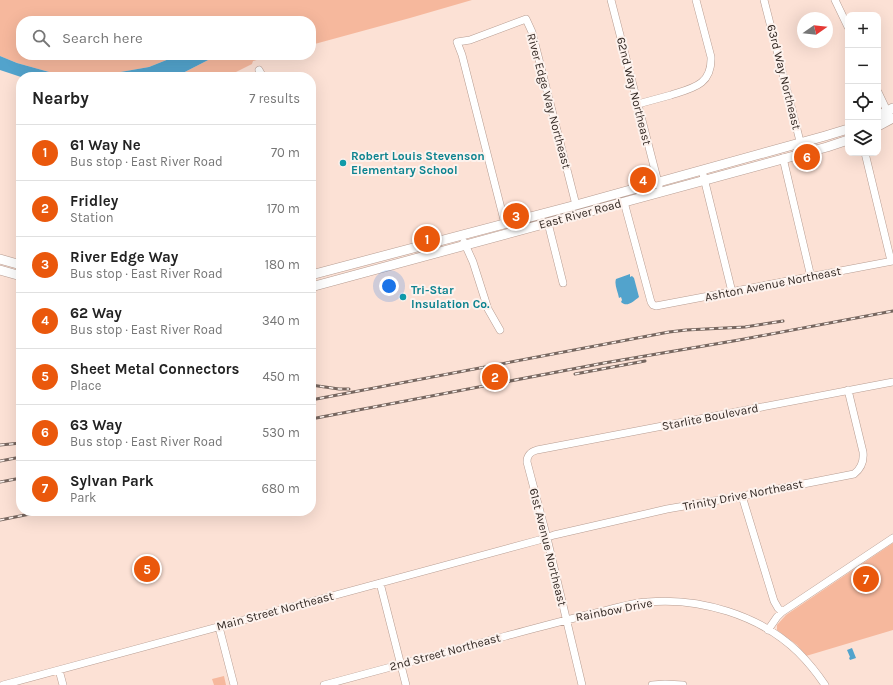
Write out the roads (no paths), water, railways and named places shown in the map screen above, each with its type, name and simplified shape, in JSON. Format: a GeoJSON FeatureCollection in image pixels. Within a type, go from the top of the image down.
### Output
{"type":"FeatureCollection","features":[{"type":"Feature","properties":{"kind":"main road"},"geometry":{"type":"LineString","coordinates":[[881,115],[891,112]]}},
{"type":"Feature","properties":{"kind":"main road"},"geometry":{"type":"LineString","coordinates":[[881,123],[891,112]]}},
{"type":"Feature","properties":{"kind":"main road","name":"East River Road"},"geometry":{"type":"LineString","coordinates":[[316,274],[576,205],[845,130]]}},
{"type":"Feature","properties":{"kind":"main road","name":"East River Road"},"geometry":{"type":"LineString","coordinates":[[316,286],[845,141]]}},
{"type":"Feature","properties":{"kind":"main road"},"geometry":{"type":"LineString","coordinates":[[0,259],[16,264]]}},
{"type":"Feature","properties":{"kind":"main road"},"geometry":{"type":"LineString","coordinates":[[0,270],[16,275]]}},
{"type":"Feature","properties":{"kind":"street","name":"62nd Way Northeast"},"geometry":{"type":"LineString","coordinates":[[611,0],[660,192]]}},
{"type":"Feature","properties":{"kind":"street"},"geometry":{"type":"LineString","coordinates":[[638,104],[694,88],[704,80],[708,74],[711,57],[696,0]]}},
{"type":"Feature","properties":{"kind":"street","name":"63rd Way Northeast"},"geometry":{"type":"LineString","coordinates":[[764,0],[803,153]]}},
{"type":"Feature","properties":{"kind":"street"},"geometry":{"type":"LineString","coordinates":[[835,0],[845,21]]}},
{"type":"Feature","properties":{"kind":"street","name":"River Edge Way Northeast"},"geometry":{"type":"LineString","coordinates":[[505,224],[462,54],[457,42],[470,40],[526,19],[532,32],[576,205]]}},
{"type":"Feature","properties":{"kind":"street"},"geometry":{"type":"LineString","coordinates":[[881,97],[891,112]]}},
{"type":"Feature","properties":{"kind":"street"},"geometry":{"type":"LineString","coordinates":[[866,156],[892,261]]}},
{"type":"Feature","properties":{"kind":"street"},"geometry":{"type":"LineString","coordinates":[[783,158],[812,276]]}},
{"type":"Feature","properties":{"kind":"street"},"geometry":{"type":"LineString","coordinates":[[702,170],[732,292]]}},
{"type":"Feature","properties":{"kind":"street","name":"Ashton Avenue Northeast"},"geometry":{"type":"LineString","coordinates":[[624,202],[653,305],[656,306],[892,261]]}},
{"type":"Feature","properties":{"kind":"street"},"geometry":{"type":"LineString","coordinates":[[548,223],[563,283]]}},
{"type":"Feature","properties":{"kind":"street"},"geometry":{"type":"LineString","coordinates":[[460,235],[473,262],[488,309],[500,330]]}},
{"type":"Feature","properties":{"kind":"street","name":"Starlite Boulevard"},"geometry":{"type":"LineString","coordinates":[[529,455],[537,450],[893,382]]}},
{"type":"Feature","properties":{"kind":"street","name":"Trinity Drive Northeast"},"geometry":{"type":"LineString","coordinates":[[547,538],[562,533],[667,509],[854,474],[862,465],[864,459],[848,390]]}},
{"type":"Feature","properties":{"kind":"street","name":"61st Avenue Northeast"},"geometry":{"type":"LineString","coordinates":[[529,455],[527,457],[527,462],[547,538],[582,685]]}},
{"type":"Feature","properties":{"kind":"street"},"geometry":{"type":"LineString","coordinates":[[742,496],[774,601],[782,612]]}},
{"type":"Feature","properties":{"kind":"street","name":"Main Street Northeast"},"geometry":{"type":"LineString","coordinates":[[3,685],[547,538]]}},
{"type":"Feature","properties":{"kind":"street"},"geometry":{"type":"LineString","coordinates":[[768,630],[782,612],[893,538]]}},
{"type":"Feature","properties":{"kind":"street"},"geometry":{"type":"LineString","coordinates":[[380,583],[406,685]]}},
{"type":"Feature","properties":{"kind":"street","name":"Rainbow Drive"},"geometry":{"type":"LineString","coordinates":[[566,620],[631,604],[646,602],[666,601],[704,605],[740,616],[781,638],[797,652],[825,685]]}},
{"type":"Feature","properties":{"kind":"street","name":"2nd Street Northeast"},"geometry":{"type":"LineString","coordinates":[[324,685],[566,620]]}},
{"type":"Feature","properties":{"kind":"street"},"geometry":{"type":"LineString","coordinates":[[219,627],[234,685]]}},
{"type":"Feature","properties":{"kind":"street"},"geometry":{"type":"LineString","coordinates":[[59,670],[63,685]]}},
{"type":"Feature","properties":{"kind":"street"},"geometry":{"type":"LineString","coordinates":[[652,685],[683,685]]}},
{"type":"Feature","properties":{"kind":"water"},"geometry":{"type":"Polygon","coordinates":[[[0,56],[17,63],[49,72],[16,72],[16,75],[0,70],[0,56]]]}},
{"type":"Feature","properties":{"kind":"water"},"geometry":{"type":"Polygon","coordinates":[[[166,60],[208,60],[185,72],[120,72],[149,67],[166,60]]]}},
{"type":"Feature","properties":{"kind":"water"},"geometry":{"type":"Polygon","coordinates":[[[630,274],[630,277],[632,276],[634,278],[639,297],[628,304],[623,304],[621,302],[621,297],[619,298],[616,279],[630,274]]]}},
{"type":"Feature","properties":{"kind":"water"},"geometry":{"type":"Polygon","coordinates":[[[852,648],[856,658],[850,660],[847,650],[852,648]]]}},
{"type":"Feature","properties":{"kind":"railway"},"geometry":{"type":"LineString","coordinates":[[316,418],[604,363],[739,340],[893,311]]}},
{"type":"Feature","properties":{"kind":"railway"},"geometry":{"type":"LineString","coordinates":[[316,399],[669,332],[745,327],[783,321]]}},
{"type":"Feature","properties":{"kind":"railway"},"geometry":{"type":"LineString","coordinates":[[575,374],[645,361]]}},
{"type":"Feature","properties":{"kind":"railway"},"geometry":{"type":"LineString","coordinates":[[316,386],[349,389]]}},
{"type":"Feature","properties":{"kind":"railway"},"geometry":{"type":"LineString","coordinates":[[0,445],[16,443]]}},
{"type":"Feature","properties":{"kind":"railway"},"geometry":{"type":"LineString","coordinates":[[0,461],[16,458]]}},
{"type":"Feature","properties":{"kind":"railway"},"geometry":{"type":"LineString","coordinates":[[0,482],[16,479]]}},
{"type":"Feature","properties":{"kind":"railway"},"geometry":{"type":"LineString","coordinates":[[0,520],[20,516]]}},
{"type":"Feature","properties":{"kind":"place","name":"63 Way"},"geometry":{"type":"Point","coordinates":[807,157]}},
{"type":"Feature","properties":{"kind":"place","name":"Robert Louis Stevenson Elementary School"},"geometry":{"type":"Point","coordinates":[343,163]}},
{"type":"Feature","properties":{"kind":"place","name":"62 Way"},"geometry":{"type":"Point","coordinates":[643,180]}},
{"type":"Feature","properties":{"kind":"place","name":"River Edge Way"},"geometry":{"type":"Point","coordinates":[516,216]}},
{"type":"Feature","properties":{"kind":"place","name":"61 Way Ne"},"geometry":{"type":"Point","coordinates":[427,239]}},
{"type":"Feature","properties":{"kind":"place","name":"Tri-Star Insulation Co."},"geometry":{"type":"Point","coordinates":[403,297]}},
{"type":"Feature","properties":{"kind":"place","name":"Fridley"},"geometry":{"type":"Point","coordinates":[495,377]}},
{"type":"Feature","properties":{"kind":"place","name":"Sheet Metal Connectors"},"geometry":{"type":"Point","coordinates":[147,569]}},
{"type":"Feature","properties":{"kind":"place","name":"Sylvan Park"},"geometry":{"type":"Point","coordinates":[866,579]}}]}
